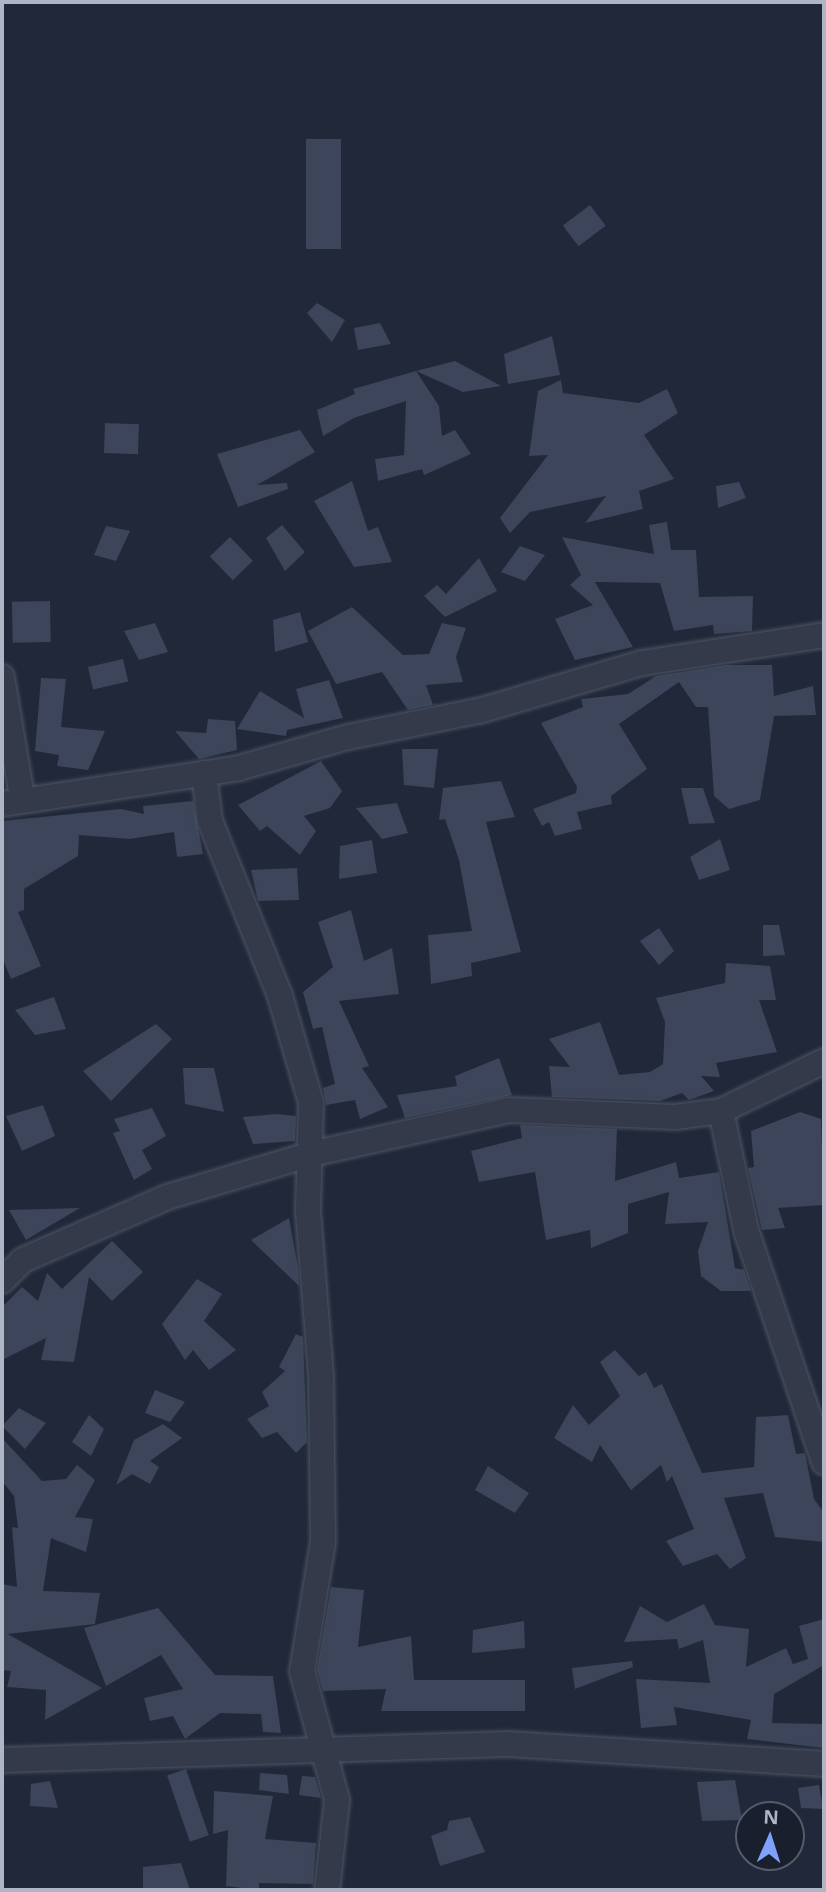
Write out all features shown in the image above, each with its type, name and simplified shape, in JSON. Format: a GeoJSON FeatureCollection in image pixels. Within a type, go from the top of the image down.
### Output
{"type":"FeatureCollection","features":[{"type":"Feature","properties":{"kind":"street"},"geometry":{"type":"LineString","coordinates":[[2,677],[12,801],[204,773],[482,710],[642,663],[824,635]]}},
{"type":"Feature","properties":{"kind":"street"},"geometry":{"type":"LineString","coordinates":[[204,773],[217,843],[280,996],[311,1103],[323,1542],[302,1671],[326,1749],[337,1800],[327,1890]]}},
{"type":"Feature","properties":{"kind":"street"},"geometry":{"type":"LineString","coordinates":[[2,1281],[23,1259],[167,1197],[311,1154],[509,1110],[675,1117],[721,1111],[824,1061]]}},
{"type":"Feature","properties":{"kind":"street"},"geometry":{"type":"LineString","coordinates":[[721,1111],[747,1230],[824,1462]]}},
{"type":"Feature","properties":{"kind":"street"},"geometry":{"type":"LineString","coordinates":[[2,1760],[508,1744],[824,1764]]}},
{"type":"Feature","properties":{"kind":"building"},"geometry":{"type":"Polygon","coordinates":[[[306,139],[341,139],[341,249],[306,249],[306,139]]]}},
{"type":"Feature","properties":{"kind":"building"},"geometry":{"type":"Polygon","coordinates":[[[590,205],[606,226],[578,246],[563,225],[590,205]]]}},
{"type":"Feature","properties":{"kind":"building"},"geometry":{"type":"Polygon","coordinates":[[[317,303],[345,320],[332,342],[307,313],[317,303]]]}},
{"type":"Feature","properties":{"kind":"building"},"geometry":{"type":"Polygon","coordinates":[[[380,323],[391,344],[358,350],[354,328],[380,323]]]}},
{"type":"Feature","properties":{"kind":"building"},"geometry":{"type":"Polygon","coordinates":[[[552,336],[560,375],[508,384],[504,354],[552,336]]]}},
{"type":"Feature","properties":{"kind":"building"},"geometry":{"type":"Polygon","coordinates":[[[455,361],[501,386],[463,392],[416,371],[455,361]]]}},
{"type":"Feature","properties":{"kind":"building"},"geometry":{"type":"Polygon","coordinates":[[[416,371],[439,406],[442,436],[455,430],[471,454],[424,475],[422,469],[378,481],[375,459],[404,455],[406,401],[354,418],[323,436],[317,410],[355,394],[353,389],[416,371]]]}},
{"type":"Feature","properties":{"kind":"building"},"geometry":{"type":"Polygon","coordinates":[[[561,380],[563,393],[639,403],[667,389],[678,413],[644,435],[674,479],[639,491],[643,509],[585,523],[606,496],[530,512],[510,533],[500,518],[548,455],[529,456],[538,391],[561,380]]]}},
{"type":"Feature","properties":{"kind":"building"},"geometry":{"type":"Polygon","coordinates":[[[105,423],[139,424],[138,454],[104,453],[105,423]]]}},
{"type":"Feature","properties":{"kind":"building"},"geometry":{"type":"Polygon","coordinates":[[[300,430],[315,452],[257,485],[287,483],[288,489],[238,507],[217,454],[300,430]]]}},
{"type":"Feature","properties":{"kind":"building"},"geometry":{"type":"Polygon","coordinates":[[[352,481],[368,531],[378,527],[392,562],[354,567],[314,501],[352,481]]]}},
{"type":"Feature","properties":{"kind":"building"},"geometry":{"type":"Polygon","coordinates":[[[739,482],[746,498],[718,508],[716,486],[739,482]]]}},
{"type":"Feature","properties":{"kind":"building"},"geometry":{"type":"Polygon","coordinates":[[[667,522],[671,550],[696,550],[699,597],[753,596],[752,631],[714,634],[713,625],[674,631],[660,583],[595,582],[633,647],[575,660],[555,619],[593,605],[570,585],[581,575],[562,537],[654,554],[649,525],[667,522]]]}},
{"type":"Feature","properties":{"kind":"building"},"geometry":{"type":"Polygon","coordinates":[[[282,525],[305,552],[285,571],[266,538],[282,525]]]}},
{"type":"Feature","properties":{"kind":"building"},"geometry":{"type":"Polygon","coordinates":[[[106,526],[130,531],[116,561],[94,555],[106,526]]]}},
{"type":"Feature","properties":{"kind":"building"},"geometry":{"type":"Polygon","coordinates":[[[230,537],[253,561],[233,580],[210,556],[230,537]]]}},
{"type":"Feature","properties":{"kind":"building"},"geometry":{"type":"Polygon","coordinates":[[[520,546],[545,555],[525,581],[501,572],[520,546]]]}},
{"type":"Feature","properties":{"kind":"building"},"geometry":{"type":"Polygon","coordinates":[[[479,558],[497,591],[445,617],[424,596],[437,585],[446,594],[479,558]]]}},
{"type":"Feature","properties":{"kind":"building"},"geometry":{"type":"Polygon","coordinates":[[[50,601],[51,642],[13,643],[12,602],[50,601]]]}},
{"type":"Feature","properties":{"kind":"building"},"geometry":{"type":"Polygon","coordinates":[[[352,607],[403,655],[429,654],[442,623],[466,628],[456,657],[463,682],[426,685],[433,705],[408,710],[382,672],[336,684],[308,631],[352,607]]]}},
{"type":"Feature","properties":{"kind":"building"},"geometry":{"type":"Polygon","coordinates":[[[300,612],[308,642],[275,652],[273,620],[300,612]]]}},
{"type":"Feature","properties":{"kind":"building"},"geometry":{"type":"Polygon","coordinates":[[[155,623],[168,652],[139,660],[124,631],[155,623]]]}},
{"type":"Feature","properties":{"kind":"building"},"geometry":{"type":"Polygon","coordinates":[[[123,659],[128,681],[93,690],[88,667],[123,659]]]}},
{"type":"Feature","properties":{"kind":"building"},"geometry":{"type":"Polygon","coordinates":[[[726,665],[772,665],[774,696],[813,686],[816,715],[774,716],[760,800],[729,809],[714,796],[708,707],[696,707],[679,682],[619,724],[647,769],[611,796],[612,804],[577,812],[582,829],[555,836],[549,822],[542,826],[533,809],[576,793],[577,787],[541,723],[583,707],[581,699],[628,694],[656,676],[726,665]]]}},
{"type":"Feature","properties":{"kind":"building"},"geometry":{"type":"Polygon","coordinates":[[[41,678],[66,679],[61,727],[105,731],[88,770],[57,766],[59,755],[35,751],[41,678]]]}},
{"type":"Feature","properties":{"kind":"building"},"geometry":{"type":"Polygon","coordinates":[[[329,680],[343,718],[287,730],[286,736],[237,729],[260,691],[304,718],[296,689],[329,680]]]}},
{"type":"Feature","properties":{"kind":"building"},"geometry":{"type":"Polygon","coordinates":[[[208,719],[235,721],[237,750],[199,759],[175,731],[206,733],[208,719]]]}},
{"type":"Feature","properties":{"kind":"building"},"geometry":{"type":"Polygon","coordinates":[[[402,749],[438,749],[434,788],[404,785],[402,749]]]}},
{"type":"Feature","properties":{"kind":"building"},"geometry":{"type":"Polygon","coordinates":[[[321,761],[342,791],[330,808],[304,816],[316,831],[300,855],[267,826],[260,831],[238,805],[321,761]]]}},
{"type":"Feature","properties":{"kind":"building"},"geometry":{"type":"Polygon","coordinates":[[[501,781],[515,817],[486,822],[521,952],[471,963],[472,976],[431,984],[428,935],[472,931],[459,860],[445,819],[439,820],[443,788],[501,781]]]}},
{"type":"Feature","properties":{"kind":"building"},"geometry":{"type":"Polygon","coordinates":[[[681,788],[703,788],[715,823],[689,824],[681,788]]]}},
{"type":"Feature","properties":{"kind":"building"},"geometry":{"type":"Polygon","coordinates":[[[193,801],[203,854],[177,857],[174,832],[130,839],[79,835],[78,856],[24,889],[24,910],[18,912],[41,966],[11,979],[2,957],[2,821],[121,809],[144,814],[143,806],[193,801]]]}},
{"type":"Feature","properties":{"kind":"building"},"geometry":{"type":"Polygon","coordinates":[[[397,803],[408,833],[382,839],[356,808],[397,803]]]}},
{"type":"Feature","properties":{"kind":"building"},"geometry":{"type":"Polygon","coordinates":[[[720,839],[730,870],[699,880],[690,857],[720,839]]]}},
{"type":"Feature","properties":{"kind":"building"},"geometry":{"type":"Polygon","coordinates":[[[372,840],[377,873],[339,879],[340,846],[372,840]]]}},
{"type":"Feature","properties":{"kind":"building"},"geometry":{"type":"Polygon","coordinates":[[[297,868],[299,900],[258,901],[251,870],[297,868]]]}},
{"type":"Feature","properties":{"kind":"building"},"geometry":{"type":"Polygon","coordinates":[[[351,910],[364,961],[392,948],[399,994],[339,1001],[369,1066],[362,1068],[388,1107],[360,1119],[355,1100],[326,1105],[323,1088],[335,1084],[322,1027],[313,1029],[303,992],[333,967],[318,922],[351,910]]]}},
{"type":"Feature","properties":{"kind":"building"},"geometry":{"type":"Polygon","coordinates":[[[763,925],[779,925],[785,955],[763,956],[763,925]]]}},
{"type":"Feature","properties":{"kind":"building"},"geometry":{"type":"Polygon","coordinates":[[[659,928],[674,951],[659,965],[640,941],[659,928]]]}},
{"type":"Feature","properties":{"kind":"building"},"geometry":{"type":"Polygon","coordinates":[[[726,963],[770,966],[776,1000],[759,1000],[777,1052],[716,1063],[720,1077],[701,1076],[714,1091],[689,1100],[682,1093],[660,1101],[552,1097],[549,1066],[570,1067],[549,1039],[600,1022],[619,1075],[650,1072],[663,1064],[665,1022],[656,998],[725,983],[726,963]]]}},
{"type":"Feature","properties":{"kind":"building"},"geometry":{"type":"Polygon","coordinates":[[[54,997],[66,1029],[35,1035],[15,1010],[54,997]]]}},
{"type":"Feature","properties":{"kind":"building"},"geometry":{"type":"Polygon","coordinates":[[[156,1024],[172,1039],[111,1101],[83,1071],[156,1024]]]}},
{"type":"Feature","properties":{"kind":"building"},"geometry":{"type":"Polygon","coordinates":[[[499,1058],[512,1095],[405,1118],[397,1095],[457,1086],[455,1076],[499,1058]]]}},
{"type":"Feature","properties":{"kind":"building"},"geometry":{"type":"Polygon","coordinates":[[[183,1068],[214,1068],[224,1112],[185,1104],[183,1068]]]}},
{"type":"Feature","properties":{"kind":"building"},"geometry":{"type":"Polygon","coordinates":[[[43,1105],[55,1136],[22,1151],[6,1116],[43,1105]]]}},
{"type":"Feature","properties":{"kind":"building"},"geometry":{"type":"Polygon","coordinates":[[[152,1108],[166,1136],[142,1150],[152,1169],[134,1180],[113,1133],[120,1131],[114,1119],[152,1108]]]}},
{"type":"Feature","properties":{"kind":"building"},"geometry":{"type":"Polygon","coordinates":[[[800,1112],[821,1119],[824,1205],[778,1208],[785,1228],[762,1230],[748,1168],[754,1167],[751,1131],[800,1112]]]}},
{"type":"Feature","properties":{"kind":"building"},"geometry":{"type":"Polygon","coordinates":[[[276,1114],[296,1116],[295,1141],[253,1144],[243,1117],[276,1114]]]}},
{"type":"Feature","properties":{"kind":"building"},"geometry":{"type":"Polygon","coordinates":[[[520,1125],[617,1129],[615,1181],[676,1162],[679,1178],[719,1172],[735,1268],[744,1270],[751,1291],[721,1291],[701,1276],[698,1251],[708,1222],[665,1224],[669,1192],[628,1204],[628,1233],[591,1248],[590,1230],[546,1240],[535,1172],[479,1182],[471,1151],[522,1138],[520,1125]]]}},
{"type":"Feature","properties":{"kind":"building"},"geometry":{"type":"Polygon","coordinates":[[[80,1208],[26,1240],[9,1210],[80,1208]]]}},
{"type":"Feature","properties":{"kind":"building"},"geometry":{"type":"Polygon","coordinates":[[[289,1218],[298,1268],[299,1286],[251,1240],[289,1218]]]}},
{"type":"Feature","properties":{"kind":"building"},"geometry":{"type":"Polygon","coordinates":[[[112,1241],[143,1272],[112,1301],[89,1277],[74,1362],[41,1360],[46,1338],[2,1360],[2,1307],[22,1287],[38,1301],[47,1273],[62,1289],[112,1241]]]}},
{"type":"Feature","properties":{"kind":"building"},"geometry":{"type":"Polygon","coordinates":[[[197,1279],[222,1294],[204,1321],[236,1350],[209,1370],[193,1350],[185,1360],[162,1324],[197,1279]]]}},
{"type":"Feature","properties":{"kind":"building"},"geometry":{"type":"Polygon","coordinates":[[[296,1334],[303,1337],[307,1442],[296,1453],[277,1432],[262,1438],[247,1419],[269,1406],[262,1392],[285,1371],[279,1367],[296,1334]]]}},
{"type":"Feature","properties":{"kind":"building"},"geometry":{"type":"Polygon","coordinates":[[[615,1350],[639,1376],[646,1372],[654,1388],[662,1384],[702,1473],[754,1467],[756,1417],[788,1415],[796,1454],[805,1453],[814,1499],[824,1513],[824,1542],[775,1537],[763,1493],[724,1498],[746,1558],[730,1569],[717,1554],[683,1566],[666,1541],[694,1529],[672,1476],[667,1482],[661,1465],[631,1490],[600,1445],[592,1462],[554,1438],[573,1405],[589,1425],[620,1396],[600,1362],[615,1350]]]}},
{"type":"Feature","properties":{"kind":"building"},"geometry":{"type":"Polygon","coordinates":[[[155,1390],[185,1402],[170,1422],[145,1413],[155,1390]]]}},
{"type":"Feature","properties":{"kind":"building"},"geometry":{"type":"Polygon","coordinates":[[[19,1408],[46,1423],[25,1449],[2,1426],[19,1408]]]}},
{"type":"Feature","properties":{"kind":"building"},"geometry":{"type":"Polygon","coordinates":[[[89,1415],[104,1429],[91,1456],[72,1442],[89,1415]]]}},
{"type":"Feature","properties":{"kind":"building"},"geometry":{"type":"Polygon","coordinates":[[[163,1424],[182,1438],[150,1461],[159,1467],[150,1484],[132,1474],[116,1485],[134,1440],[163,1424]]]}},
{"type":"Feature","properties":{"kind":"building"},"geometry":{"type":"Polygon","coordinates":[[[2,1438],[42,1481],[66,1479],[77,1465],[95,1480],[75,1517],[93,1519],[86,1552],[51,1538],[43,1591],[100,1593],[95,1624],[8,1634],[102,1688],[45,1720],[46,1690],[7,1687],[11,1671],[2,1670],[2,1584],[17,1587],[12,1527],[18,1528],[14,1496],[2,1481],[2,1438]]]}},
{"type":"Feature","properties":{"kind":"building"},"geometry":{"type":"Polygon","coordinates":[[[488,1466],[529,1493],[515,1513],[475,1490],[488,1466]]]}},
{"type":"Feature","properties":{"kind":"building"},"geometry":{"type":"Polygon","coordinates":[[[331,1587],[364,1590],[358,1647],[411,1636],[414,1680],[525,1680],[525,1711],[381,1711],[386,1689],[323,1691],[317,1670],[331,1587]]]}},
{"type":"Feature","properties":{"kind":"building"},"geometry":{"type":"Polygon","coordinates":[[[704,1604],[715,1625],[749,1629],[746,1667],[786,1648],[793,1664],[808,1659],[799,1626],[824,1619],[824,1665],[774,1694],[772,1723],[824,1724],[824,1748],[747,1739],[751,1720],[674,1707],[677,1725],[641,1728],[636,1679],[710,1683],[703,1640],[679,1649],[677,1639],[624,1642],[640,1606],[667,1622],[704,1604]]]}},
{"type":"Feature","properties":{"kind":"building"},"geometry":{"type":"Polygon","coordinates":[[[158,1608],[215,1675],[273,1676],[281,1733],[263,1732],[261,1714],[220,1713],[185,1739],[173,1716],[150,1721],[144,1698],[183,1689],[161,1655],[106,1686],[84,1628],[158,1608]]]}},
{"type":"Feature","properties":{"kind":"building"},"geometry":{"type":"Polygon","coordinates":[[[524,1621],[525,1648],[472,1653],[473,1630],[524,1621]]]}},
{"type":"Feature","properties":{"kind":"building"},"geometry":{"type":"Polygon","coordinates":[[[632,1661],[633,1667],[575,1689],[572,1668],[632,1661]]]}},
{"type":"Feature","properties":{"kind":"building"},"geometry":{"type":"Polygon","coordinates":[[[186,1769],[209,1835],[190,1842],[167,1776],[186,1769]]]}},
{"type":"Feature","properties":{"kind":"building"},"geometry":{"type":"Polygon","coordinates":[[[260,1773],[287,1775],[289,1794],[259,1790],[260,1773]]]}},
{"type":"Feature","properties":{"kind":"building"},"geometry":{"type":"Polygon","coordinates":[[[302,1776],[315,1777],[321,1798],[299,1795],[302,1776]]]}},
{"type":"Feature","properties":{"kind":"building"},"geometry":{"type":"Polygon","coordinates":[[[735,1780],[739,1801],[735,1801],[735,1820],[702,1821],[697,1782],[735,1780]]]}},
{"type":"Feature","properties":{"kind":"building"},"geometry":{"type":"Polygon","coordinates":[[[50,1781],[58,1808],[30,1806],[31,1784],[50,1781]]]}},
{"type":"Feature","properties":{"kind":"building"},"geometry":{"type":"Polygon","coordinates":[[[819,1785],[823,1809],[805,1808],[805,1801],[800,1801],[798,1788],[819,1785]]]}},
{"type":"Feature","properties":{"kind":"building"},"geometry":{"type":"Polygon","coordinates":[[[214,1791],[273,1796],[265,1839],[316,1843],[313,1884],[259,1883],[259,1890],[226,1886],[228,1830],[213,1834],[214,1791]]]}},
{"type":"Feature","properties":{"kind":"building"},"geometry":{"type":"Polygon","coordinates":[[[470,1817],[485,1852],[440,1866],[431,1836],[447,1830],[449,1821],[470,1817]]]}},
{"type":"Feature","properties":{"kind":"building"},"geometry":{"type":"Polygon","coordinates":[[[181,1863],[190,1890],[143,1890],[143,1867],[181,1863]]]}}]}
